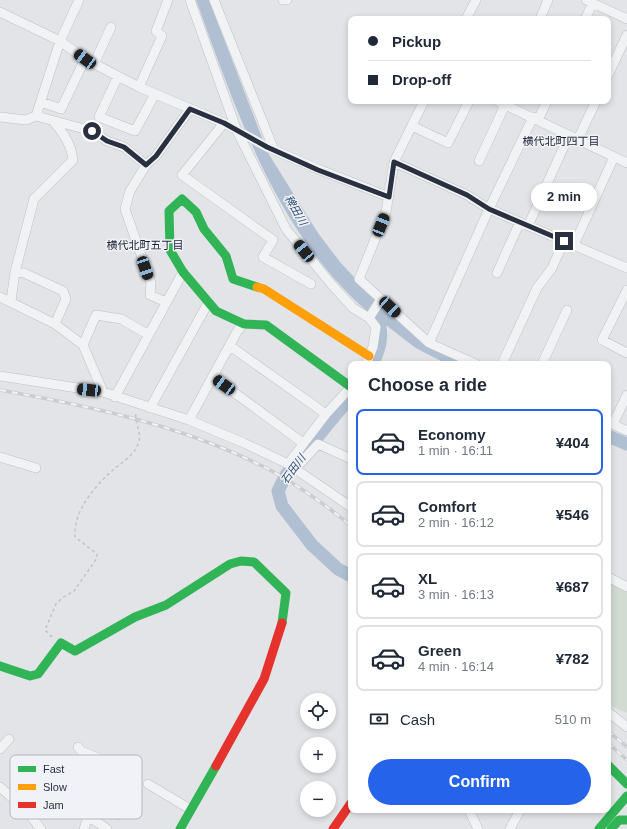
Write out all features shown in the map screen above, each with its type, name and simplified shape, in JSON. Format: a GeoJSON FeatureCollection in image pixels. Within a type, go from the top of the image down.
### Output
{"type":"FeatureCollection","features":[{"type":"Feature","properties":{"kind":"street"},"geometry":{"type":"LineString","coordinates":[[139,87],[162,36],[156,31],[168,0]]}},
{"type":"Feature","properties":{"kind":"street"},"geometry":{"type":"LineString","coordinates":[[190,0],[239,132],[286,229],[332,285],[354,308],[369,318],[376,327],[373,347],[367,360],[264,289],[233,279],[226,256],[204,229],[196,212],[182,199],[169,211],[170,250],[183,272],[216,311],[244,324],[266,325],[348,386]]}},
{"type":"Feature","properties":{"kind":"street"},"geometry":{"type":"LineString","coordinates":[[214,0],[270,148]]}},
{"type":"Feature","properties":{"kind":"street"},"geometry":{"type":"LineString","coordinates":[[468,16],[476,0]]}},
{"type":"Feature","properties":{"kind":"street"},"geometry":{"type":"LineString","coordinates":[[541,16],[548,0]]}},
{"type":"Feature","properties":{"kind":"street"},"geometry":{"type":"LineString","coordinates":[[36,116],[60,41],[75,1]]}},
{"type":"Feature","properties":{"kind":"street"},"geometry":{"type":"LineString","coordinates":[[586,16],[589,1],[627,19]]}},
{"type":"Feature","properties":{"kind":"street"},"geometry":{"type":"LineString","coordinates":[[0,12],[60,41],[85,59],[139,87],[224,123],[270,148],[318,170],[389,197]]}},
{"type":"Feature","properties":{"kind":"street"},"geometry":{"type":"LineString","coordinates":[[94,64],[111,27]]}},
{"type":"Feature","properties":{"kind":"street"},"geometry":{"type":"LineString","coordinates":[[611,69],[627,35]]}},
{"type":"Feature","properties":{"kind":"street"},"geometry":{"type":"LineString","coordinates":[[41,102],[61,109],[85,59]]}},
{"type":"Feature","properties":{"kind":"street"},"geometry":{"type":"LineString","coordinates":[[118,76],[98,117],[135,131],[155,94]]}},
{"type":"Feature","properties":{"kind":"street"},"geometry":{"type":"LineString","coordinates":[[423,104],[394,162],[386,212],[359,279],[429,343],[469,361]]}},
{"type":"Feature","properties":{"kind":"street"},"geometry":{"type":"LineString","coordinates":[[412,126],[448,143],[468,104]]}},
{"type":"Feature","properties":{"kind":"street"},"geometry":{"type":"LineString","coordinates":[[479,161],[500,104]]}},
{"type":"Feature","properties":{"kind":"street"},"geometry":{"type":"LineString","coordinates":[[505,104],[627,163]]}},
{"type":"Feature","properties":{"kind":"street"},"geometry":{"type":"LineString","coordinates":[[429,343],[489,209],[536,118],[545,104]]}},
{"type":"Feature","properties":{"kind":"street"},"geometry":{"type":"LineString","coordinates":[[497,273],[594,104]]}},
{"type":"Feature","properties":{"kind":"street"},"geometry":{"type":"LineString","coordinates":[[166,302],[150,295],[150,283],[125,209],[130,191],[146,165],[156,156],[190,109]]}},
{"type":"Feature","properties":{"kind":"street"},"geometry":{"type":"LineString","coordinates":[[0,117],[26,120],[36,116],[92,131],[107,141],[124,147],[146,165]]}},
{"type":"Feature","properties":{"kind":"street"},"geometry":{"type":"LineString","coordinates":[[11,301],[15,272],[34,199],[73,160],[71,148],[64,135],[54,122]]}},
{"type":"Feature","properties":{"kind":"street"},"geometry":{"type":"LineString","coordinates":[[224,123],[182,176],[273,240],[263,257],[310,284]]}},
{"type":"Feature","properties":{"kind":"street"},"geometry":{"type":"LineString","coordinates":[[574,245],[614,157]]}},
{"type":"Feature","properties":{"kind":"street"},"geometry":{"type":"LineString","coordinates":[[394,162],[467,195],[489,209],[564,241],[626,265]]}},
{"type":"Feature","properties":{"kind":"street"},"geometry":{"type":"LineString","coordinates":[[503,361],[537,288],[552,268],[564,241]]}},
{"type":"Feature","properties":{"kind":"street"},"geometry":{"type":"LineString","coordinates":[[15,272],[24,273],[63,291],[66,299],[55,324]]}},
{"type":"Feature","properties":{"kind":"street"},"geometry":{"type":"LineString","coordinates":[[115,397],[183,272]]}},
{"type":"Feature","properties":{"kind":"street"},"geometry":{"type":"LineString","coordinates":[[627,290],[602,340],[627,352]]}},
{"type":"Feature","properties":{"kind":"street"},"geometry":{"type":"LineString","coordinates":[[0,297],[11,301],[55,324],[83,345],[103,392]]}},
{"type":"Feature","properties":{"kind":"street"},"geometry":{"type":"LineString","coordinates":[[369,318],[381,299]]}},
{"type":"Feature","properties":{"kind":"street"},"geometry":{"type":"LineString","coordinates":[[150,408],[208,303]]}},
{"type":"Feature","properties":{"kind":"street"},"geometry":{"type":"LineString","coordinates":[[543,361],[567,310]]}},
{"type":"Feature","properties":{"kind":"street"},"geometry":{"type":"LineString","coordinates":[[83,345],[96,315],[121,318],[149,334]]}},
{"type":"Feature","properties":{"kind":"street"},"geometry":{"type":"LineString","coordinates":[[189,420],[238,330],[244,324]]}},
{"type":"Feature","properties":{"kind":"street"},"geometry":{"type":"LineString","coordinates":[[230,346],[326,414]]}},
{"type":"Feature","properties":{"kind":"street"},"geometry":{"type":"LineString","coordinates":[[0,376],[103,392],[189,420],[244,443],[291,466],[348,505]]}},
{"type":"Feature","properties":{"kind":"street"},"geometry":{"type":"LineString","coordinates":[[213,376],[303,443]]}},
{"type":"Feature","properties":{"kind":"street"},"geometry":{"type":"LineString","coordinates":[[291,466],[303,443],[348,389]]}},
{"type":"Feature","properties":{"kind":"street"},"geometry":{"type":"LineString","coordinates":[[611,421],[627,394]]}},
{"type":"Feature","properties":{"kind":"street"},"geometry":{"type":"LineString","coordinates":[[611,423],[627,431]]}},
{"type":"Feature","properties":{"kind":"street"},"geometry":{"type":"LineString","coordinates":[[291,466],[318,444],[348,458]]}},
{"type":"Feature","properties":{"kind":"street"},"geometry":{"type":"LineString","coordinates":[[0,457],[36,468]]}},
{"type":"Feature","properties":{"kind":"street"},"geometry":{"type":"LineString","coordinates":[[0,666],[30,676],[38,674],[61,643],[75,651],[135,617],[166,605],[230,564],[241,561],[254,562],[286,593],[283,621],[264,679],[238,728],[190,809],[180,829]]}},
{"type":"Feature","properties":{"kind":"street"},"geometry":{"type":"LineString","coordinates":[[611,579],[627,587]]}},
{"type":"Feature","properties":{"kind":"street"},"geometry":{"type":"LineString","coordinates":[[611,714],[627,727]]}},
{"type":"Feature","properties":{"kind":"street"},"geometry":{"type":"LineString","coordinates":[[0,749],[9,739]]}},
{"type":"Feature","properties":{"kind":"street"},"geometry":{"type":"LineString","coordinates":[[78,747],[93,755]]}},
{"type":"Feature","properties":{"kind":"street"},"geometry":{"type":"LineString","coordinates":[[611,768],[627,784]]}},
{"type":"Feature","properties":{"kind":"street"},"geometry":{"type":"LineString","coordinates":[[148,784],[190,809]]}},
{"type":"Feature","properties":{"kind":"street"},"geometry":{"type":"LineString","coordinates":[[0,787],[10,796]]}},
{"type":"Feature","properties":{"kind":"street"},"geometry":{"type":"LineString","coordinates":[[599,829],[627,796]]}},
{"type":"Feature","properties":{"kind":"street"},"geometry":{"type":"LineString","coordinates":[[333,829],[348,807]]}},
{"type":"Feature","properties":{"kind":"street"},"geometry":{"type":"LineString","coordinates":[[471,813],[478,829]]}},
{"type":"Feature","properties":{"kind":"street"},"geometry":{"type":"LineString","coordinates":[[510,829],[518,813]]}},
{"type":"Feature","properties":{"kind":"street"},"geometry":{"type":"LineString","coordinates":[[33,819],[41,829]]}},
{"type":"Feature","properties":{"kind":"street"},"geometry":{"type":"LineString","coordinates":[[84,829],[87,819]]}},
{"type":"Feature","properties":{"kind":"street"},"geometry":{"type":"LineString","coordinates":[[92,819],[107,829]]}},
{"type":"Feature","properties":{"kind":"street"},"geometry":{"type":"LineString","coordinates":[[611,829],[617,821],[623,819],[627,820]]}},
{"type":"Feature","properties":{"kind":"path"},"geometry":{"type":"LineString","coordinates":[[61,643],[45,630],[47,623],[56,604],[62,598],[74,591],[97,558],[97,554],[75,537],[77,520],[86,500],[114,469],[130,459],[138,444],[140,435],[135,422],[138,404]]}},
{"type":"Feature","properties":{"kind":"shaded area"},"geometry":{"type":"Polygon","coordinates":[[[611,579],[627,587],[627,713],[611,706],[611,579]]]}},
{"type":"Feature","properties":{"kind":"water"},"geometry":{"type":"Polygon","coordinates":[[[196,0],[209,0],[268,153],[318,233],[340,262],[381,306],[382,310],[379,316],[375,318],[341,286],[312,250],[286,212],[264,172],[245,130],[196,0]]]}},
{"type":"Feature","properties":{"kind":"waterway","name":"稗田川"},"geometry":{"type":"LineString","coordinates":[[368,303],[420,343],[455,361]]}},
{"type":"Feature","properties":{"kind":"waterway","name":"石田川"},"geometry":{"type":"LineString","coordinates":[[374,361],[381,337],[378,317],[375,309]]}},
{"type":"Feature","properties":{"kind":"waterway","name":"石田川"},"geometry":{"type":"LineString","coordinates":[[348,400],[286,475],[278,491],[282,506],[312,545],[338,569],[348,574]]}},
{"type":"Feature","properties":{"kind":"waterway","name":"稗田川"},"geometry":{"type":"LineString","coordinates":[[611,437],[627,444]]}},
{"type":"Feature","properties":{"kind":"railway"},"geometry":{"type":"LineString","coordinates":[[0,390],[132,418],[196,438],[227,450],[282,476],[318,500],[348,524]]}},
{"type":"Feature","properties":{"kind":"railway"},"geometry":{"type":"LineString","coordinates":[[611,734],[627,747]]}},
{"type":"Feature","properties":{"kind":"railway"},"geometry":{"type":"LineString","coordinates":[[611,746],[627,760]]}},
{"type":"Feature","properties":{"kind":"traffic: fast"},"geometry":{"type":"LineString","coordinates":[[257,287],[233,279],[226,256],[204,229],[196,212],[182,199],[169,211],[170,250],[183,272],[216,311],[244,324],[266,325],[348,385]]}},
{"type":"Feature","properties":{"kind":"traffic: fast"},"geometry":{"type":"LineString","coordinates":[[0,666],[30,676],[38,674],[61,643],[75,651],[135,617],[166,605],[230,564],[241,561],[254,562],[286,593],[282,623]]}},
{"type":"Feature","properties":{"kind":"traffic: fast"},"geometry":{"type":"LineString","coordinates":[[180,829],[216,766]]}},
{"type":"Feature","properties":{"kind":"traffic: fast"},"geometry":{"type":"LineString","coordinates":[[611,768],[627,784]]}},
{"type":"Feature","properties":{"kind":"traffic: fast"},"geometry":{"type":"LineString","coordinates":[[599,829],[627,796]]}},
{"type":"Feature","properties":{"kind":"traffic: fast"},"geometry":{"type":"LineString","coordinates":[[611,829],[619,820],[627,820]]}},
{"type":"Feature","properties":{"kind":"traffic: slow"},"geometry":{"type":"LineString","coordinates":[[257,287],[264,289],[369,356]]}},
{"type":"Feature","properties":{"kind":"traffic: jam"},"geometry":{"type":"LineString","coordinates":[[216,766],[264,679],[282,623]]}},
{"type":"Feature","properties":{"kind":"traffic: jam"},"geometry":{"type":"LineString","coordinates":[[333,829],[348,807]]}},
{"type":"Feature","properties":{"kind":"district","name":"横代北町四丁目"},"geometry":{"type":"Point","coordinates":[561,141]}},
{"type":"Feature","properties":{"kind":"district","name":"横代北町五丁目"},"geometry":{"type":"Point","coordinates":[145,245]}},
{"type":"Feature","properties":{"kind":"route"},"geometry":{"type":"LineString","coordinates":[[92,131],[107,141],[124,147],[146,165],[156,156],[190,109],[224,123],[267,147],[318,170],[389,197],[394,162],[467,195],[489,209],[564,241]]}}]}
